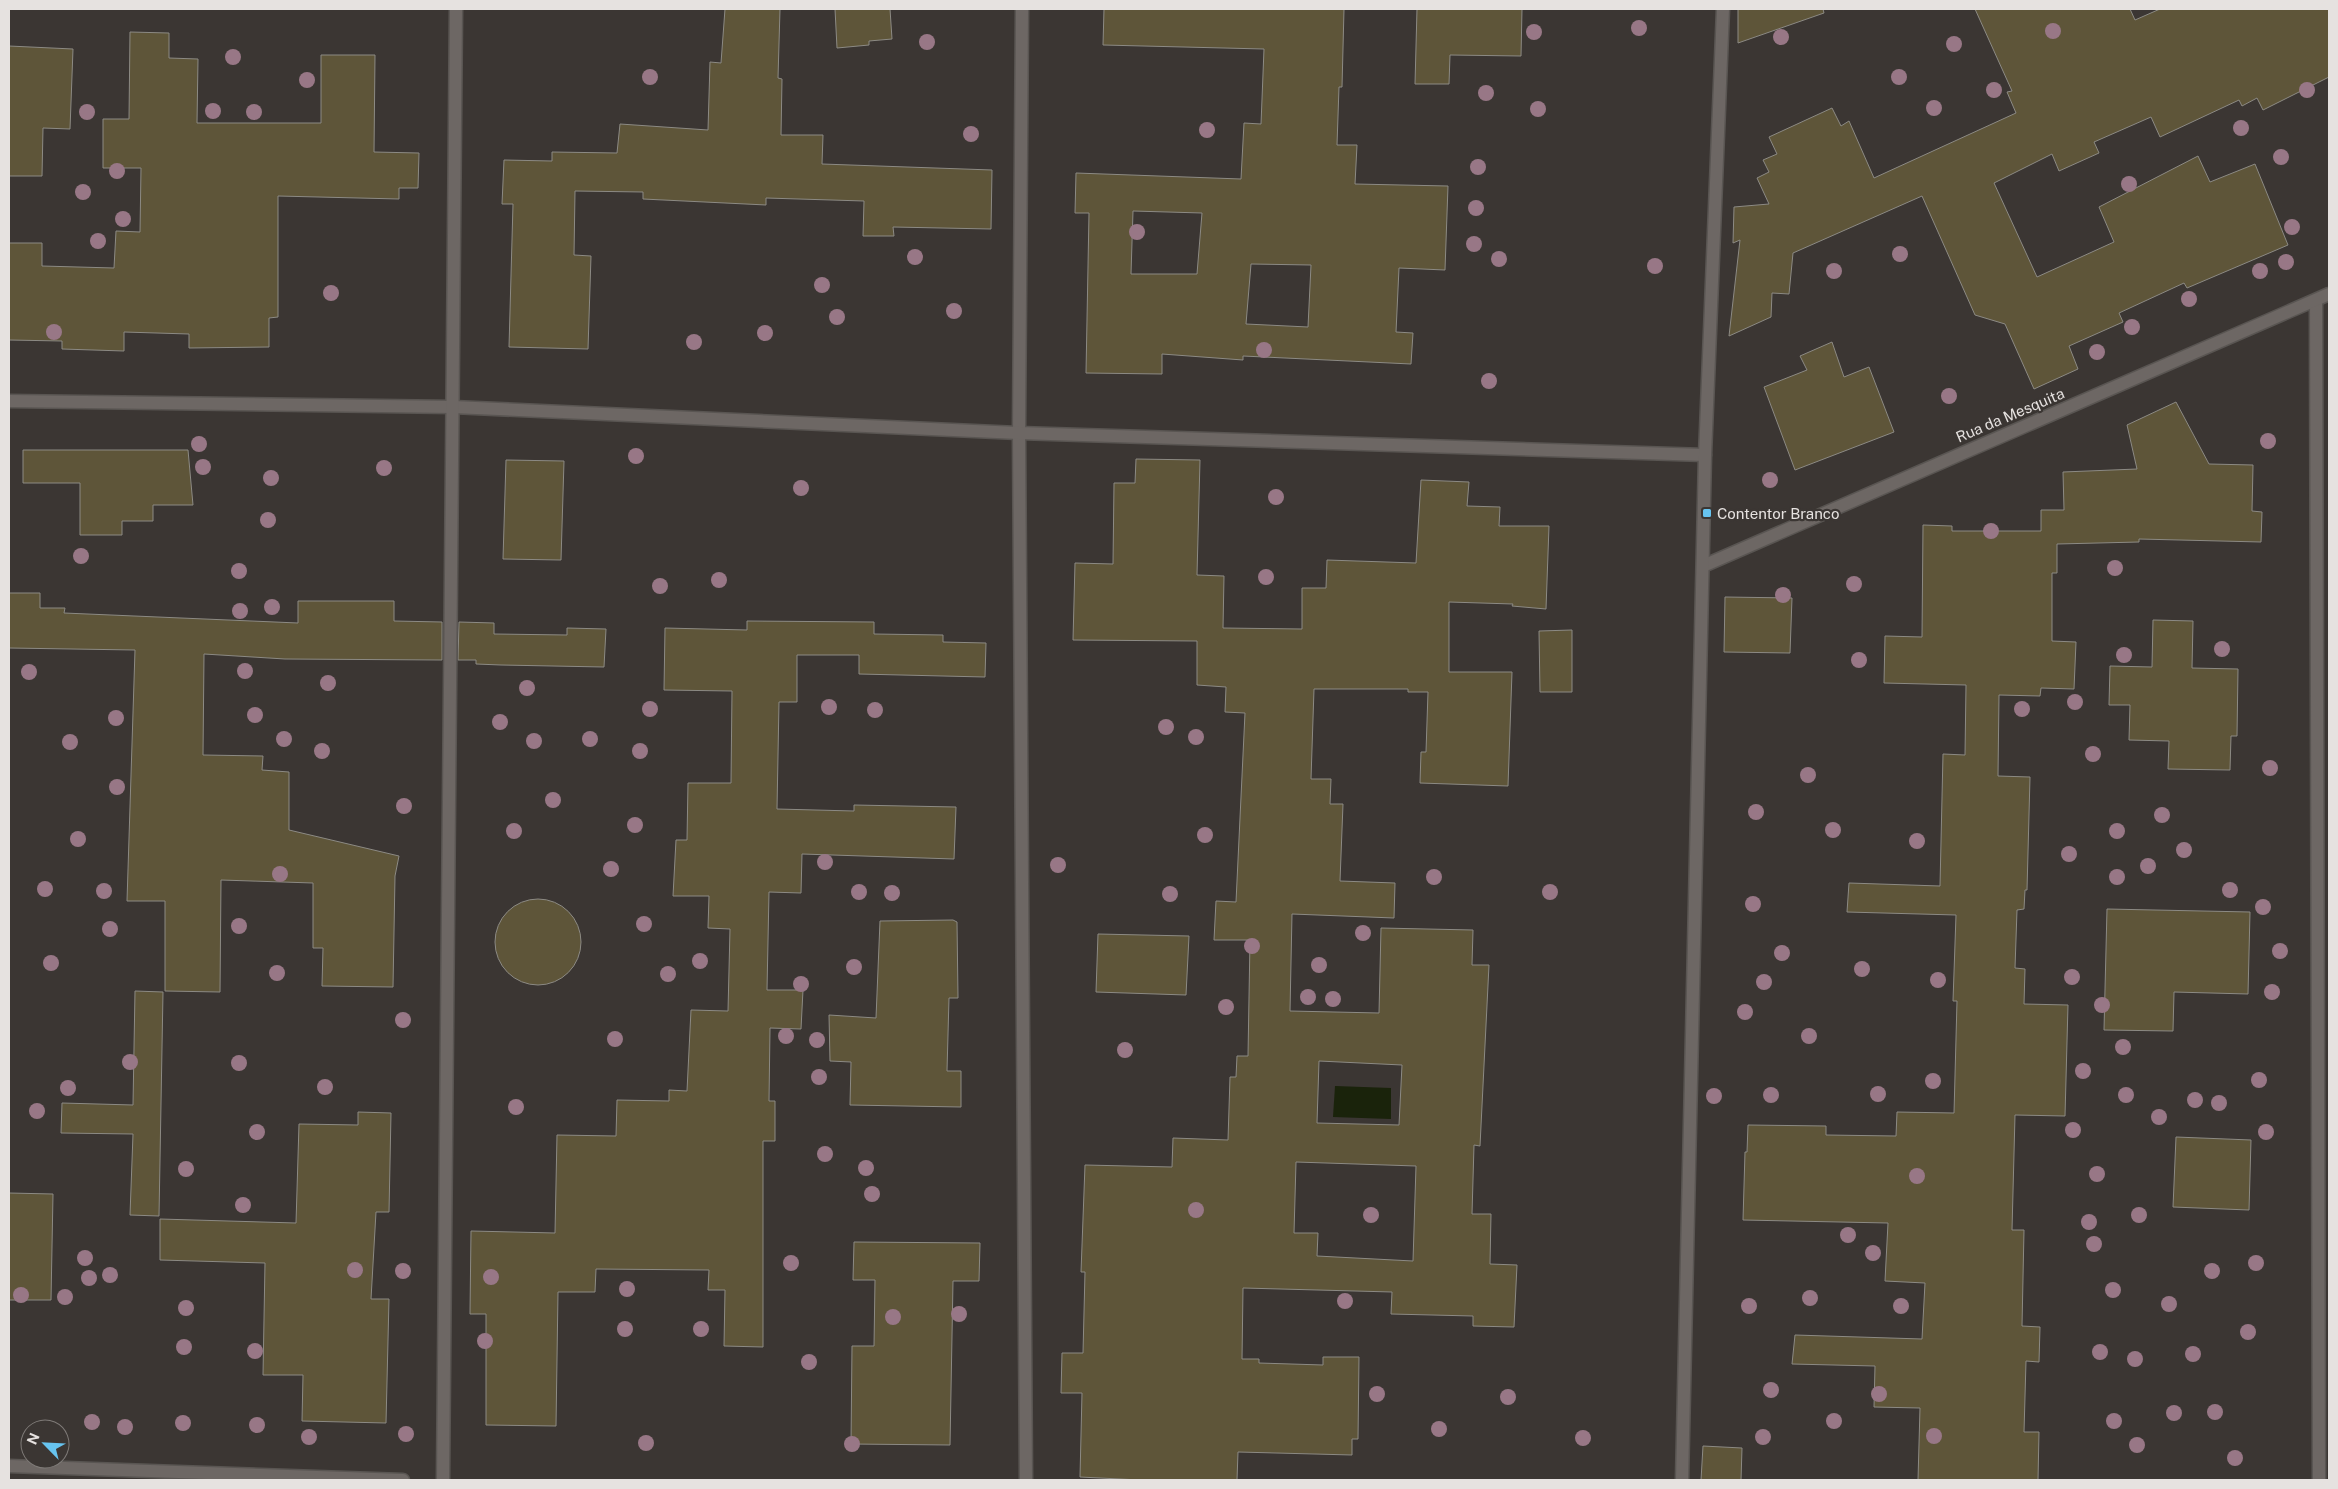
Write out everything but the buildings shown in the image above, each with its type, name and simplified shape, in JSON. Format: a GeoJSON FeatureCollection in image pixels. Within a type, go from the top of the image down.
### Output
{"type":"FeatureCollection","features":[{"type":"Feature","properties":{"kind":"street"},"geometry":{"type":"LineString","coordinates":[[443,1480],[456,9]]}},
{"type":"Feature","properties":{"kind":"street"},"geometry":{"type":"LineString","coordinates":[[1022,9],[1019,433],[1026,1480]]}},
{"type":"Feature","properties":{"kind":"street"},"geometry":{"type":"LineString","coordinates":[[1682,1480],[1705,455],[1723,9]]}},
{"type":"Feature","properties":{"kind":"street","name":"Rua da Mesquita"},"geometry":{"type":"LineString","coordinates":[[1703,566],[2329,294]]}},
{"type":"Feature","properties":{"kind":"street"},"geometry":{"type":"LineString","coordinates":[[2316,300],[2319,1480]]}},
{"type":"Feature","properties":{"kind":"street"},"geometry":{"type":"LineString","coordinates":[[9,401],[453,407],[1019,433],[1705,455]]}},
{"type":"Feature","properties":{"kind":"street"},"geometry":{"type":"LineString","coordinates":[[9,1466],[404,1480]]}},
{"type":"Feature","properties":{"kind":"shaded area"},"geometry":{"type":"Polygon","coordinates":[[[1335,1086],[1391,1088],[1391,1119],[1333,1117],[1335,1086]]]}},
{"type":"Feature","properties":{"kind":"place","name":"Contentor Branco"},"geometry":{"type":"Point","coordinates":[1707,513]}}]}
